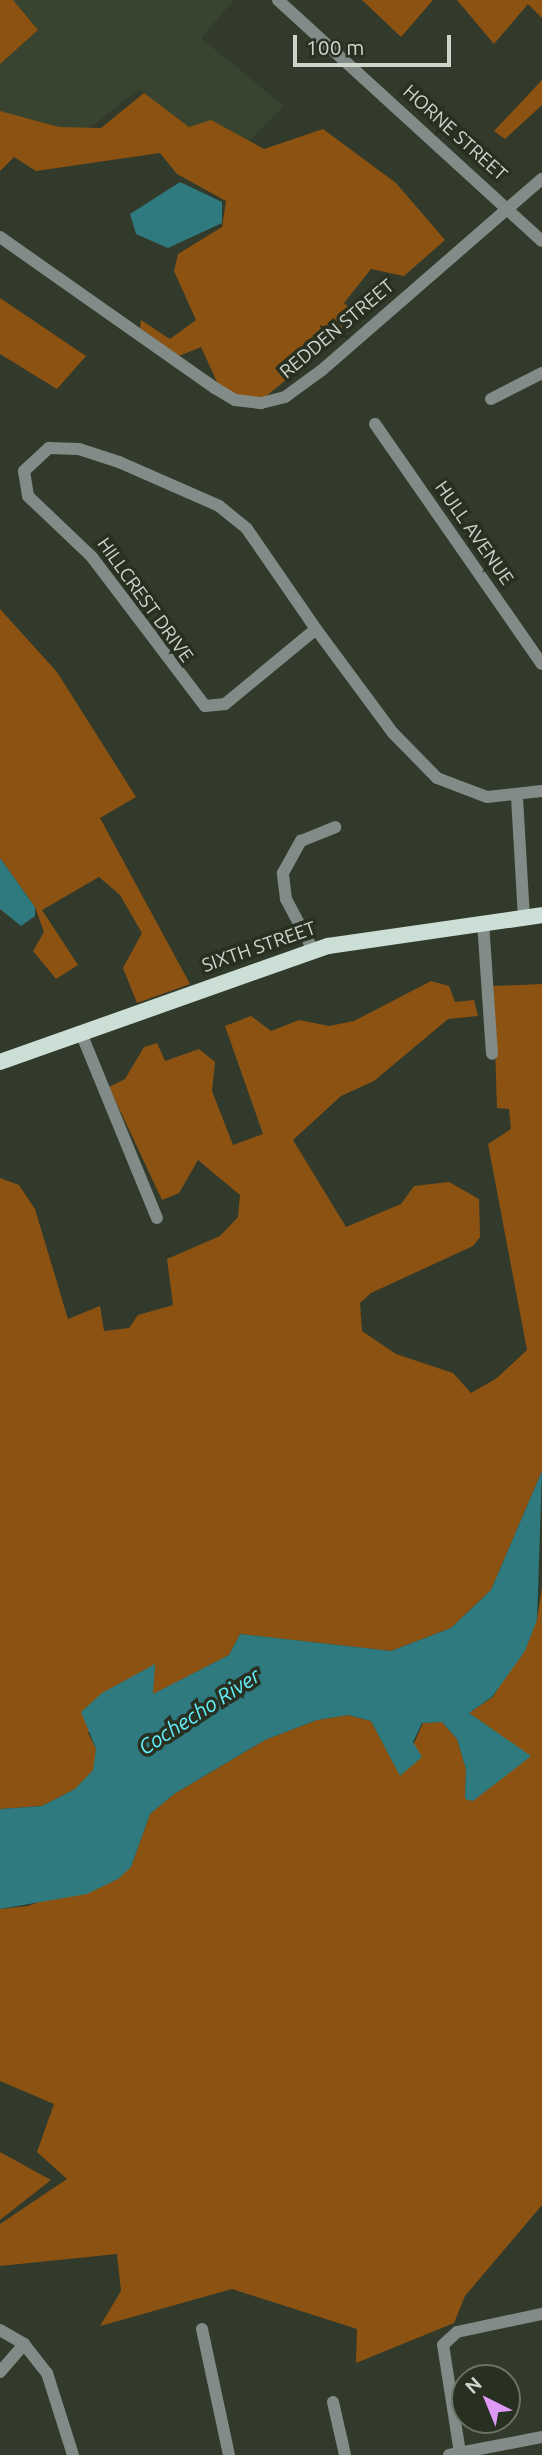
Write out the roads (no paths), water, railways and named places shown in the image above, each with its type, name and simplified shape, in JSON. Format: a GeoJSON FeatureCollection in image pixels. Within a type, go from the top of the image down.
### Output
{"type":"FeatureCollection","features":[{"type":"Feature","properties":{"kind":"main road","name":"SIXTH STREET"},"geometry":{"type":"LineString","coordinates":[[0,1062],[313,950],[376,935],[542,915]]}},
{"type":"Feature","properties":{"kind":"street","name":"HORNE STREET"},"geometry":{"type":"LineString","coordinates":[[278,0],[509,207],[542,240]]}},
{"type":"Feature","properties":{"kind":"street","name":"REDDEN STREET"},"geometry":{"type":"LineString","coordinates":[[0,237],[215,388],[235,400],[261,404],[285,397],[322,370],[542,179]]}},
{"type":"Feature","properties":{"kind":"street"},"geometry":{"type":"LineString","coordinates":[[491,400],[542,373]]}},
{"type":"Feature","properties":{"kind":"street","name":"HULL AVENUE"},"geometry":{"type":"LineString","coordinates":[[375,424],[542,664]]}},
{"type":"Feature","properties":{"kind":"street","name":"HILLCREST DRIVE"},"geometry":{"type":"LineString","coordinates":[[316,629],[225,704],[205,706],[92,557],[28,496],[30,460],[49,448],[79,449],[219,506],[247,529],[316,629],[420,764],[463,792],[517,797],[542,791]]}},
{"type":"Feature","properties":{"kind":"street"},"geometry":{"type":"LineString","coordinates":[[517,797],[524,917]]}},
{"type":"Feature","properties":{"kind":"street"},"geometry":{"type":"LineString","coordinates":[[313,950],[283,893],[283,873],[301,841],[335,827]]}},
{"type":"Feature","properties":{"kind":"street"},"geometry":{"type":"LineString","coordinates":[[484,922],[492,1054]]}},
{"type":"Feature","properties":{"kind":"street"},"geometry":{"type":"LineString","coordinates":[[81,1032],[157,1218]]}},
{"type":"Feature","properties":{"kind":"street"},"geometry":{"type":"LineString","coordinates":[[542,2314],[457,2332],[443,2345],[455,2454],[542,2437]]}},
{"type":"Feature","properties":{"kind":"street"},"geometry":{"type":"LineString","coordinates":[[202,2329],[229,2455]]}},
{"type":"Feature","properties":{"kind":"street"},"geometry":{"type":"LineString","coordinates":[[0,2330],[24,2344],[59,2396],[73,2455]]}},
{"type":"Feature","properties":{"kind":"street"},"geometry":{"type":"LineString","coordinates":[[0,2372],[24,2344]]}},
{"type":"Feature","properties":{"kind":"street"},"geometry":{"type":"LineString","coordinates":[[333,2402],[345,2455]]}},
{"type":"Feature","properties":{"kind":"water"},"geometry":{"type":"Polygon","coordinates":[[[180,182],[222,202],[222,223],[168,248],[136,234],[130,214],[180,182]]]}},
{"type":"Feature","properties":{"kind":"water"},"geometry":{"type":"Polygon","coordinates":[[[0,858],[35,907],[35,916],[21,926],[0,909],[0,858]]]}},
{"type":"Feature","properties":{"kind":"water","name":"Cochecho River"},"geometry":{"type":"Polygon","coordinates":[[[542,1471],[537,1620],[525,1651],[492,1697],[469,1713],[531,1756],[473,1801],[465,1799],[466,1769],[457,1739],[442,1722],[422,1723],[413,1742],[422,1757],[400,1776],[371,1721],[348,1715],[317,1720],[265,1740],[174,1794],[150,1814],[131,1867],[118,1879],[87,1894],[0,1909],[0,1809],[42,1806],[75,1789],[93,1770],[96,1749],[81,1712],[102,1693],[155,1664],[153,1694],[229,1655],[240,1634],[391,1651],[451,1628],[491,1590],[542,1471]]]}}]}
